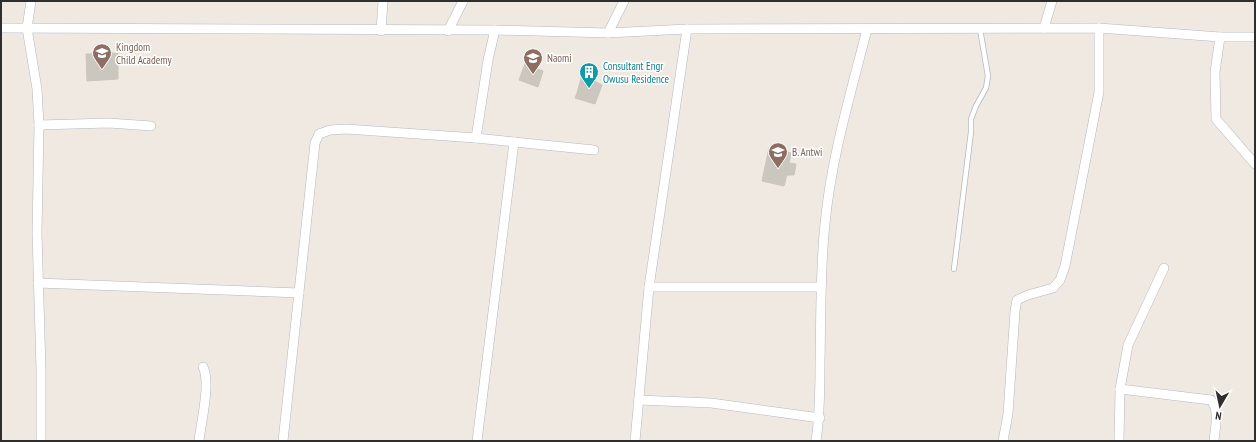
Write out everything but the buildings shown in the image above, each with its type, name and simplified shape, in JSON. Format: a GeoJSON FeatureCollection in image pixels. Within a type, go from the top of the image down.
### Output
{"type":"FeatureCollection","features":[{"type":"Feature","properties":{"kind":"street"},"geometry":{"type":"LineString","coordinates":[[30,1],[27,28],[37,89],[39,125],[37,233],[41,369],[41,441]]}},
{"type":"Feature","properties":{"kind":"street"},"geometry":{"type":"LineString","coordinates":[[381,31],[383,1]]}},
{"type":"Feature","properties":{"kind":"street"},"geometry":{"type":"LineString","coordinates":[[448,31],[464,1]]}},
{"type":"Feature","properties":{"kind":"street"},"geometry":{"type":"LineString","coordinates":[[608,33],[624,1]]}},
{"type":"Feature","properties":{"kind":"street"},"geometry":{"type":"LineString","coordinates":[[1044,28],[1052,1]]}},
{"type":"Feature","properties":{"kind":"street"},"geometry":{"type":"LineString","coordinates":[[1,28],[381,31],[495,30],[608,33],[687,29],[1099,28],[1220,37],[1255,37]]}},
{"type":"Feature","properties":{"kind":"street"},"geometry":{"type":"LineString","coordinates":[[1003,441],[1008,414],[1017,300],[1028,294],[1053,288],[1060,280],[1065,266],[1099,92],[1099,28]]}},
{"type":"Feature","properties":{"kind":"street"},"geometry":{"type":"LineString","coordinates":[[635,441],[649,287],[687,29]]}},
{"type":"Feature","properties":{"kind":"street"},"geometry":{"type":"LineString","coordinates":[[816,441],[820,418],[822,287],[825,224],[839,139],[867,29]]}},
{"type":"Feature","properties":{"kind":"street"},"geometry":{"type":"LineString","coordinates":[[476,138],[488,60],[495,30]]}},
{"type":"Feature","properties":{"kind":"street"},"geometry":{"type":"LineString","coordinates":[[1220,37],[1215,72],[1216,119],[1255,164]]}},
{"type":"Feature","properties":{"kind":"street"},"geometry":{"type":"LineString","coordinates":[[39,125],[109,123],[151,126]]}},
{"type":"Feature","properties":{"kind":"street"},"geometry":{"type":"LineString","coordinates":[[283,441],[315,143],[319,134],[330,130],[346,129],[476,138],[594,150]]}},
{"type":"Feature","properties":{"kind":"street"},"geometry":{"type":"LineString","coordinates":[[477,441],[514,142]]}},
{"type":"Feature","properties":{"kind":"street"},"geometry":{"type":"LineString","coordinates":[[1119,441],[1120,389],[1128,345],[1164,268]]}},
{"type":"Feature","properties":{"kind":"street"},"geometry":{"type":"LineString","coordinates":[[38,283],[299,293]]}},
{"type":"Feature","properties":{"kind":"street"},"geometry":{"type":"LineString","coordinates":[[649,287],[822,287]]}},
{"type":"Feature","properties":{"kind":"street"},"geometry":{"type":"LineString","coordinates":[[199,441],[207,385],[206,373],[203,367]]}},
{"type":"Feature","properties":{"kind":"street"},"geometry":{"type":"LineString","coordinates":[[1120,389],[1212,400],[1215,405],[1216,413],[1214,441]]}},
{"type":"Feature","properties":{"kind":"street"},"geometry":{"type":"LineString","coordinates":[[639,400],[711,403],[820,418]]}},
{"type":"Feature","properties":{"kind":"lane"},"geometry":{"type":"LineString","coordinates":[[954,269],[971,132],[971,119],[986,88],[988,76],[980,29]]}},
{"type":"Feature","properties":{"kind":"place","name":"Kingdom Child Academy"},"geometry":{"type":"Point","coordinates":[102,70]}},
{"type":"Feature","properties":{"kind":"place","name":"Naomi"},"geometry":{"type":"Point","coordinates":[533,75]}},
{"type":"Feature","properties":{"kind":"place","name":"Consultant Engr Owusu Residence"},"geometry":{"type":"Point","coordinates":[589,89]}},
{"type":"Feature","properties":{"kind":"place","name":"B. Antwi"},"geometry":{"type":"Point","coordinates":[778,169]}}]}
